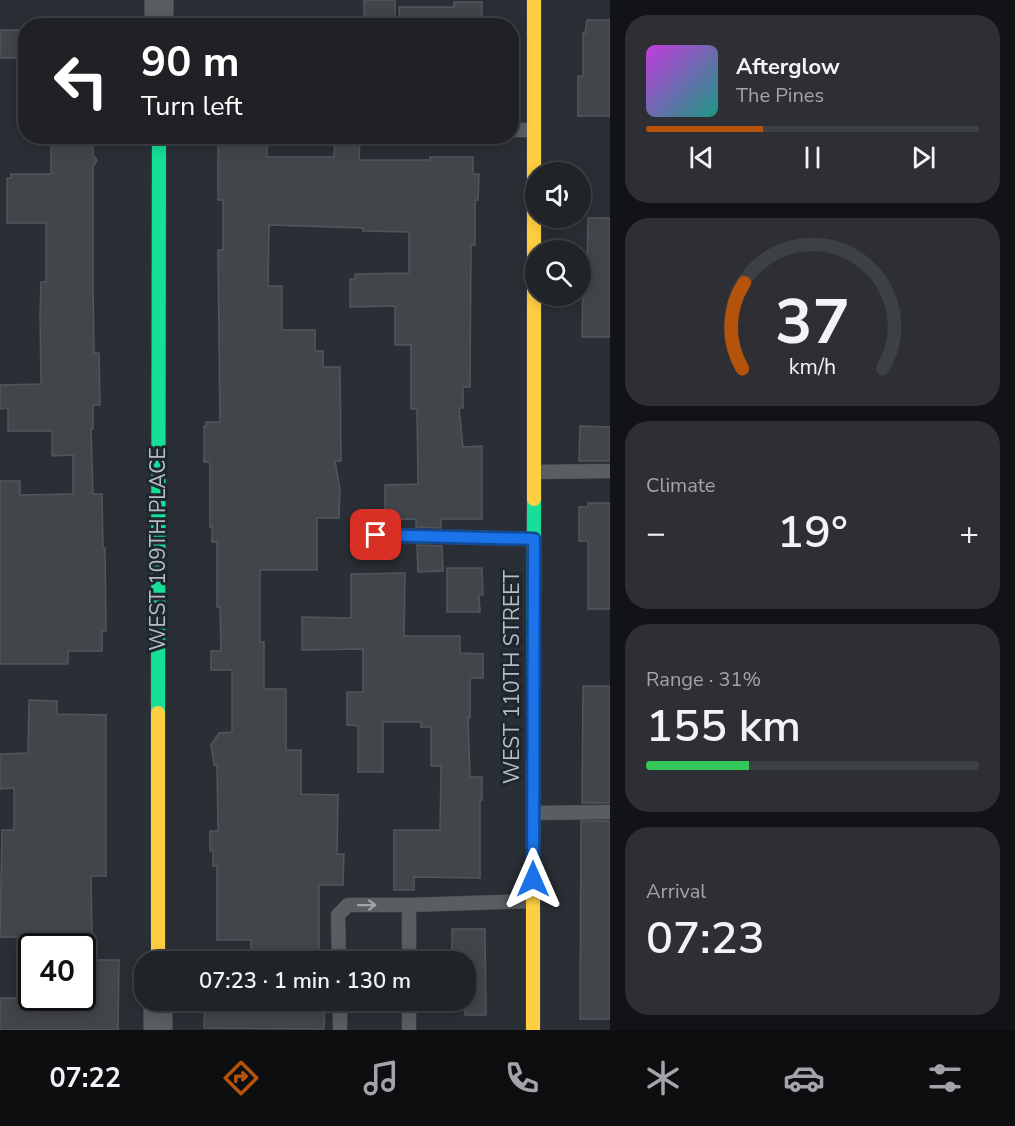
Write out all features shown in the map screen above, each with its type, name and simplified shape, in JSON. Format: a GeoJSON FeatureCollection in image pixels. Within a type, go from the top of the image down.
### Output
{"type":"FeatureCollection","features":[{"type":"Feature","properties":{"kind":"street"},"geometry":{"type":"LineString","coordinates":[[159,0],[159,18]]}},
{"type":"Feature","properties":{"kind":"street","name":"WEST 110TH STREET"},"geometry":{"type":"LineString","coordinates":[[533,1030],[534,0]]}},
{"type":"Feature","properties":{"kind":"street","name":"WEST 109TH PLACE"},"geometry":{"type":"LineString","coordinates":[[158,951],[159,144]]}},
{"type":"Feature","properties":{"kind":"street"},"geometry":{"type":"LineString","coordinates":[[158,1011],[158,1030]]}},
{"type":"Feature","properties":{"kind":"lane"},"geometry":{"type":"LineString","coordinates":[[519,130],[534,130]]}},
{"type":"Feature","properties":{"kind":"lane"},"geometry":{"type":"LineString","coordinates":[[534,472],[610,471]]}},
{"type":"Feature","properties":{"kind":"lane"},"geometry":{"type":"LineString","coordinates":[[376,535],[534,539]]}},
{"type":"Feature","properties":{"kind":"lane"},"geometry":{"type":"LineString","coordinates":[[533,813],[610,812]]}},
{"type":"Feature","properties":{"kind":"lane"},"geometry":{"type":"LineString","coordinates":[[339,951],[338,915],[348,905],[533,901]]}},
{"type":"Feature","properties":{"kind":"lane"},"geometry":{"type":"LineString","coordinates":[[409,905],[409,951]]}},
{"type":"Feature","properties":{"kind":"lane"},"geometry":{"type":"LineString","coordinates":[[340,1011],[340,1030]]}},
{"type":"Feature","properties":{"kind":"lane"},"geometry":{"type":"LineString","coordinates":[[409,1011],[409,1030]]}},
{"type":"Feature","properties":{"kind":"building"},"geometry":{"type":"Polygon","coordinates":[[[364,0],[395,0],[395,18],[364,18],[364,0]]]}},
{"type":"Feature","properties":{"kind":"building"},"geometry":{"type":"Polygon","coordinates":[[[454,2],[482,2],[482,18],[400,18],[399,7],[454,7],[454,2]]]}},
{"type":"Feature","properties":{"kind":"building"},"geometry":{"type":"Polygon","coordinates":[[[587,20],[610,20],[610,116],[578,116],[578,76],[583,76],[583,33],[585,33],[587,20]]]}},
{"type":"Feature","properties":{"kind":"building"},"geometry":{"type":"Polygon","coordinates":[[[0,30],[18,30],[18,58],[0,58],[0,30]]]}},
{"type":"Feature","properties":{"kind":"building"},"geometry":{"type":"Polygon","coordinates":[[[51,144],[93,144],[93,155],[97,160],[93,167],[94,353],[99,353],[100,405],[93,405],[93,429],[91,429],[93,494],[102,494],[106,631],[102,631],[102,651],[68,651],[68,664],[0,664],[0,481],[20,481],[20,495],[73,494],[73,455],[52,456],[52,431],[8,431],[8,408],[0,409],[0,385],[41,384],[41,282],[46,282],[46,223],[7,223],[7,178],[11,178],[11,174],[51,174],[51,144]]]}},
{"type":"Feature","properties":{"kind":"building"},"geometry":{"type":"Polygon","coordinates":[[[218,144],[267,144],[267,157],[334,157],[335,144],[360,144],[359,160],[430,160],[430,157],[473,157],[473,174],[479,174],[478,200],[475,200],[475,245],[471,245],[470,387],[463,387],[463,408],[459,408],[463,447],[482,446],[482,519],[441,519],[441,528],[416,527],[416,519],[385,520],[385,485],[418,484],[417,409],[411,409],[411,345],[395,345],[395,306],[350,307],[350,279],[355,279],[355,274],[409,273],[409,232],[269,225],[268,286],[282,286],[282,330],[315,330],[315,351],[323,351],[323,367],[340,367],[341,461],[335,461],[340,489],[339,518],[317,518],[317,570],[260,570],[260,642],[264,642],[264,689],[286,689],[286,750],[301,750],[301,794],[338,795],[337,854],[344,854],[343,885],[319,885],[319,951],[251,951],[251,940],[217,940],[217,866],[213,866],[213,851],[210,851],[210,831],[218,831],[217,765],[214,765],[211,745],[219,733],[232,732],[232,670],[211,670],[211,651],[221,651],[220,607],[217,607],[217,542],[212,542],[212,526],[210,527],[210,462],[204,462],[204,426],[206,422],[220,422],[218,250],[223,250],[223,200],[218,200],[218,144]]]}},
{"type":"Feature","properties":{"kind":"building"},"geometry":{"type":"Polygon","coordinates":[[[591,218],[610,218],[610,337],[582,337],[583,306],[591,306],[591,240],[588,240],[591,218]]]}},
{"type":"Feature","properties":{"kind":"building"},"geometry":{"type":"Polygon","coordinates":[[[580,426],[610,427],[610,461],[579,461],[580,426]]]}},
{"type":"Feature","properties":{"kind":"building"},"geometry":{"type":"Polygon","coordinates":[[[588,503],[610,503],[610,609],[588,609],[588,541],[579,541],[579,507],[588,507],[588,503]]]}},
{"type":"Feature","properties":{"kind":"building"},"geometry":{"type":"Polygon","coordinates":[[[417,545],[442,546],[443,571],[418,572],[417,545]]]}},
{"type":"Feature","properties":{"kind":"building"},"geometry":{"type":"Polygon","coordinates":[[[447,568],[482,568],[483,595],[479,595],[480,612],[447,612],[447,568]]]}},
{"type":"Feature","properties":{"kind":"building"},"geometry":{"type":"Polygon","coordinates":[[[405,573],[404,636],[460,636],[460,653],[483,654],[483,678],[470,678],[470,718],[468,718],[470,777],[482,777],[480,878],[414,877],[414,890],[394,890],[394,830],[440,830],[441,766],[431,766],[431,727],[421,727],[421,722],[383,722],[383,772],[358,772],[358,726],[347,725],[347,692],[363,692],[363,649],[302,650],[302,617],[351,618],[351,574],[405,573]]]}},
{"type":"Feature","properties":{"kind":"building"},"geometry":{"type":"Polygon","coordinates":[[[583,686],[610,686],[610,803],[582,803],[583,686]]]}},
{"type":"Feature","properties":{"kind":"building"},"geometry":{"type":"Polygon","coordinates":[[[29,700],[57,701],[57,714],[106,715],[106,876],[91,876],[92,933],[18,933],[18,937],[0,937],[2,830],[14,830],[14,788],[0,789],[0,754],[28,753],[29,700]]]}},
{"type":"Feature","properties":{"kind":"building"},"geometry":{"type":"Polygon","coordinates":[[[581,821],[610,821],[610,1019],[580,1019],[581,821]]]}},
{"type":"Feature","properties":{"kind":"building"},"geometry":{"type":"Polygon","coordinates":[[[452,929],[485,929],[486,1015],[465,1015],[465,1011],[476,1011],[476,951],[452,951],[452,929]]]}},
{"type":"Feature","properties":{"kind":"building"},"geometry":{"type":"Polygon","coordinates":[[[96,960],[119,960],[118,1030],[0,1030],[0,998],[18,998],[18,1011],[96,1011],[96,960]]]}},
{"type":"Feature","properties":{"kind":"building"},"geometry":{"type":"Polygon","coordinates":[[[205,1011],[325,1011],[324,1029],[204,1028],[205,1011]]]}},
{"type":"Feature","properties":{"kind":"traffic: fast"},"geometry":{"type":"LineString","coordinates":[[158,713],[159,144]]}},
{"type":"Feature","properties":{"kind":"traffic: fast"},"geometry":{"type":"LineString","coordinates":[[533,784],[534,499]]}},
{"type":"Feature","properties":{"kind":"traffic: slow"},"geometry":{"type":"LineString","coordinates":[[534,0],[534,499]]}},
{"type":"Feature","properties":{"kind":"traffic: slow"},"geometry":{"type":"LineString","coordinates":[[158,713],[158,951]]}},
{"type":"Feature","properties":{"kind":"traffic: slow"},"geometry":{"type":"LineString","coordinates":[[533,784],[533,1030]]}},
{"type":"Feature","properties":{"kind":"route"},"geometry":{"type":"LineString","coordinates":[[376,535],[534,539],[533,879]]}}]}
